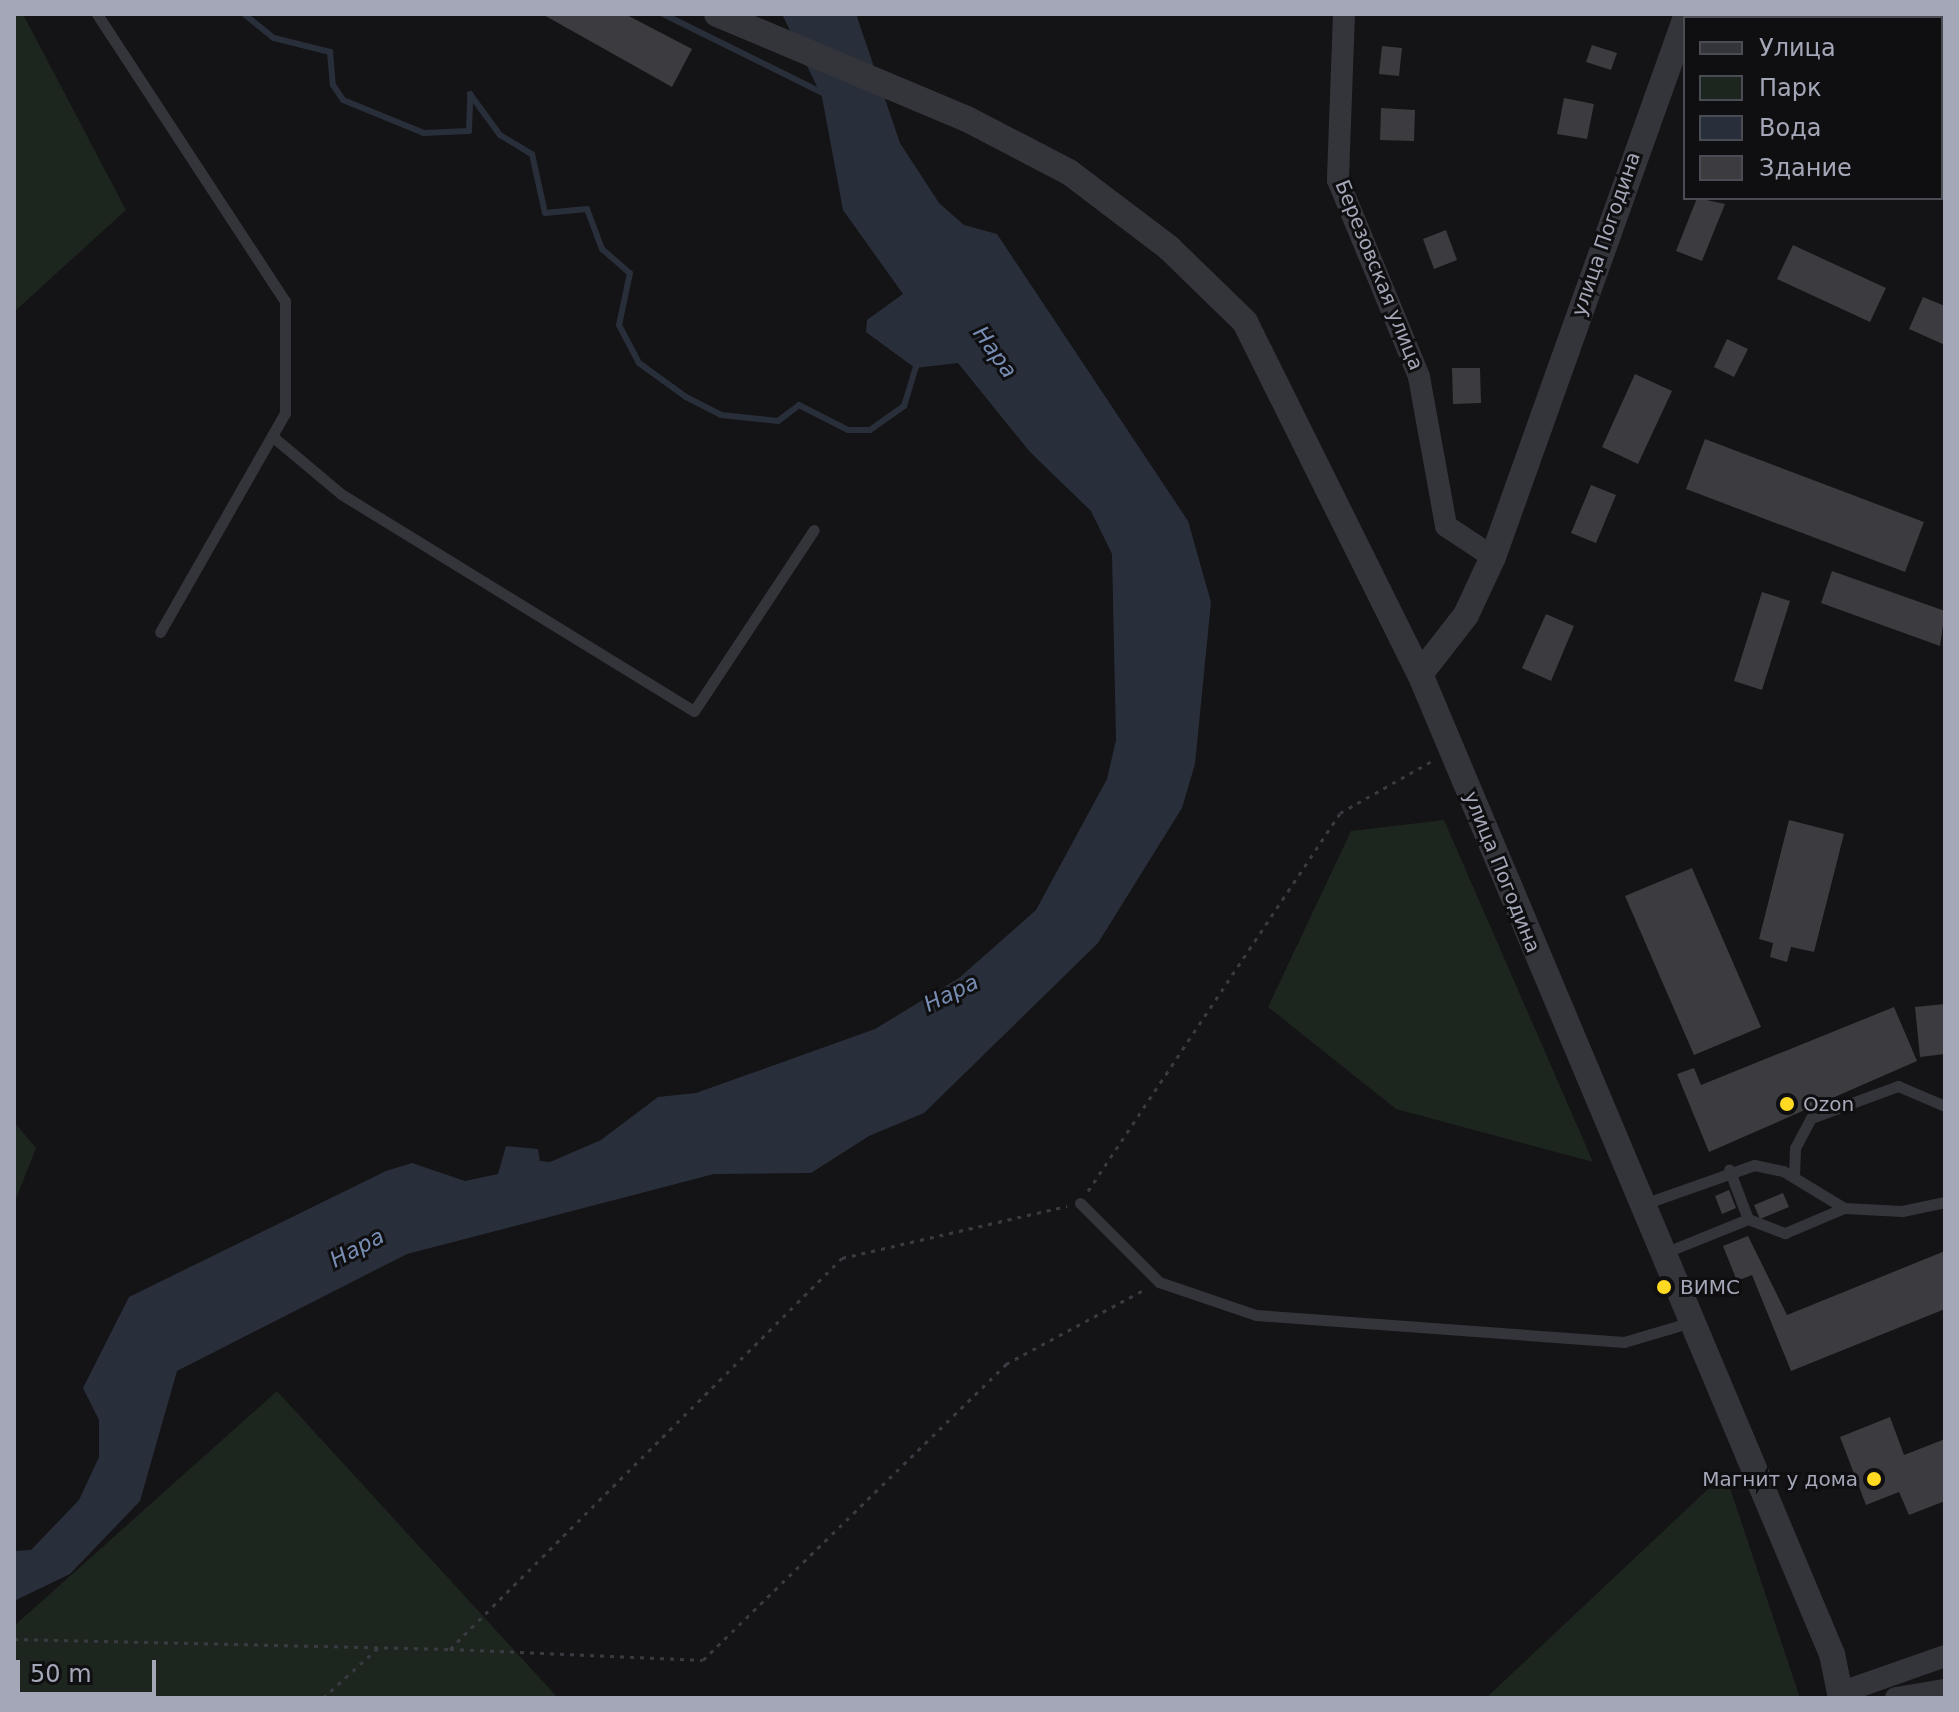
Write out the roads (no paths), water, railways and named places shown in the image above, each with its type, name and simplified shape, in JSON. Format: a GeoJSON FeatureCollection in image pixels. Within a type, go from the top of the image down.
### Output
{"type":"FeatureCollection","features":[{"type":"Feature","properties":{"kind":"street"},"geometry":{"type":"LineString","coordinates":[[717,14],[967,119],[1069,172],[1169,248],[1245,322],[1420,674]]}},
{"type":"Feature","properties":{"kind":"street","name":"Березовская улица"},"geometry":{"type":"LineString","coordinates":[[1344,14],[1338,180],[1419,377],[1446,526],[1493,557]]}},
{"type":"Feature","properties":{"kind":"street","name":"улица Погодина"},"geometry":{"type":"LineString","coordinates":[[1683,30],[1493,557],[1466,615],[1420,674],[1688,1323],[1832,1654],[1840,1695]]}},
{"type":"Feature","properties":{"kind":"street"},"geometry":{"type":"LineString","coordinates":[[1840,1695],[1945,1656]]}},
{"type":"Feature","properties":{"kind":"street"},"geometry":{"type":"LineString","coordinates":[[1896,1698],[1945,1690]]}},
{"type":"Feature","properties":{"kind":"lane"},"geometry":{"type":"LineString","coordinates":[[97,14],[285,301],[285,413],[160,632]]}},
{"type":"Feature","properties":{"kind":"lane"},"geometry":{"type":"LineString","coordinates":[[272,436],[341,494],[694,711],[814,530]]}},
{"type":"Feature","properties":{"kind":"lane"},"geometry":{"type":"LineString","coordinates":[[1794,1177],[1795,1148],[1811,1118],[1898,1086],[1945,1106]]}},
{"type":"Feature","properties":{"kind":"lane"},"geometry":{"type":"LineString","coordinates":[[1640,1205],[1729,1169],[1766,1166],[1794,1177],[1844,1208]]}},
{"type":"Feature","properties":{"kind":"lane"},"geometry":{"type":"LineString","coordinates":[[1729,1169],[1748,1219]]}},
{"type":"Feature","properties":{"kind":"lane"},"geometry":{"type":"LineString","coordinates":[[1660,1255],[1748,1219],[1785,1233],[1844,1208],[1902,1211],[1945,1202]]}},
{"type":"Feature","properties":{"kind":"lane"},"geometry":{"type":"LineString","coordinates":[[1080,1203],[1159,1282],[1256,1315],[1624,1342],[1688,1323]]}},
{"type":"Feature","properties":{"kind":"water","name":"Нара"},"geometry":{"type":"Polygon","coordinates":[[[782,14],[856,14],[900,143],[939,203],[964,225],[997,234],[1188,521],[1211,602],[1195,764],[1182,808],[1098,943],[924,1113],[869,1136],[811,1173],[714,1174],[407,1254],[177,1371],[140,1501],[70,1574],[14,1601],[14,1551],[31,1550],[79,1500],[99,1457],[99,1420],[83,1388],[129,1297],[386,1171],[412,1163],[465,1181],[498,1174],[506,1146],[538,1149],[540,1161],[550,1162],[601,1140],[658,1097],[696,1093],[875,1029],[959,978],[1036,910],[1107,779],[1116,740],[1112,554],[1091,511],[1030,452],[958,363],[915,368],[866,332],[867,320],[903,294],[843,210],[822,97],[782,14]]]}},
{"type":"Feature","properties":{"kind":"waterway"},"geometry":{"type":"LineString","coordinates":[[244,14],[274,38],[330,52],[333,85],[343,100],[424,133],[469,131],[470,94],[500,135],[532,154],[545,213],[587,209],[602,249],[630,273],[619,325],[639,363],[686,397],[721,415],[778,421],[799,405],[848,430],[870,430],[904,406],[918,360]]}},
{"type":"Feature","properties":{"kind":"waterway"},"geometry":{"type":"LineString","coordinates":[[663,14],[825,94]]}},
{"type":"Feature","properties":{"kind":"place","name":"Ozon"},"geometry":{"type":"Point","coordinates":[1787,1104]}},
{"type":"Feature","properties":{"kind":"place","name":"ВИМС"},"geometry":{"type":"Point","coordinates":[1664,1287]}},
{"type":"Feature","properties":{"kind":"place","name":"Магнит у дома"},"geometry":{"type":"Point","coordinates":[1874,1479]}}]}
